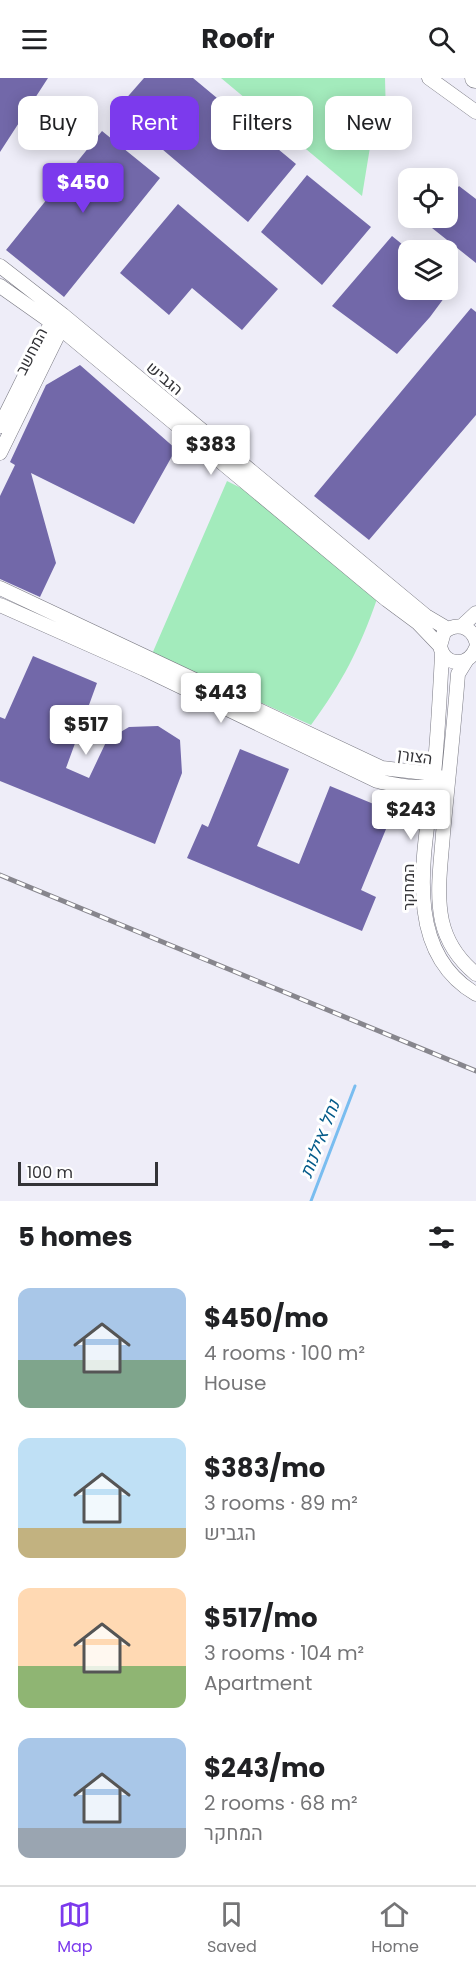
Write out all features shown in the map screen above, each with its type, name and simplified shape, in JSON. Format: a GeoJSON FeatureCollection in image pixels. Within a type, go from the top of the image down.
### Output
{"type":"FeatureCollection","features":[{"type":"Feature","properties":{"kind":"street"},"geometry":{"type":"LineString","coordinates":[[429,78],[476,112]]}},
{"type":"Feature","properties":{"kind":"street","name":"הגביש"},"geometry":{"type":"LineString","coordinates":[[0,266],[63,315],[426,616],[448,629]]}},
{"type":"Feature","properties":{"kind":"street","name":"הגביש"},"geometry":{"type":"LineString","coordinates":[[0,286],[56,326],[387,600],[418,623],[441,650]]}},
{"type":"Feature","properties":{"kind":"street","name":"המחשב"},"geometry":{"type":"LineString","coordinates":[[0,426],[63,315]]}},
{"type":"Feature","properties":{"kind":"street","name":"המחשב"},"geometry":{"type":"LineString","coordinates":[[0,453],[43,363],[56,326]]}},
{"type":"Feature","properties":{"kind":"street"},"geometry":{"type":"LineString","coordinates":[[43,363],[54,352],[63,348],[74,347],[88,352]]}},
{"type":"Feature","properties":{"kind":"street","name":"הצורן"},"geometry":{"type":"LineString","coordinates":[[0,588],[382,768],[434,774],[448,782]]}},
{"type":"Feature","properties":{"kind":"street","name":"הצורן"},"geometry":{"type":"LineString","coordinates":[[0,605],[144,669],[377,781],[432,788],[448,782]]}},
{"type":"Feature","properties":{"kind":"street"},"geometry":{"type":"LineString","coordinates":[[476,613],[462,626],[448,629],[442,636],[441,650],[450,661],[455,663],[471,658],[476,648]]}},
{"type":"Feature","properties":{"kind":"street"},"geometry":{"type":"LineString","coordinates":[[462,626],[471,632],[476,641]]}},
{"type":"Feature","properties":{"kind":"street","name":"המחקר"},"geometry":{"type":"LineString","coordinates":[[441,650],[434,774],[423,872],[425,920],[432,944],[444,965],[459,982],[476,994]]}},
{"type":"Feature","properties":{"kind":"street"},"geometry":{"type":"LineString","coordinates":[[466,661],[458,674],[440,881],[441,919],[455,952],[476,974]]}},
{"type":"Feature","properties":{"kind":"green space"},"geometry":{"type":"Polygon","coordinates":[[[221,78],[385,78],[385,96],[325,96],[325,150],[370,150],[362,196],[307,150],[313,150],[313,96],[243,96],[221,78]]]}},
{"type":"Feature","properties":{"kind":"green space"},"geometry":{"type":"Polygon","coordinates":[[[227,481],[243,489],[377,599],[349,665],[311,725],[152,654],[227,481]]]}},
{"type":"Feature","properties":{"kind":"building"},"geometry":{"type":"Polygon","coordinates":[[[0,78],[48,78],[36,96],[18,96],[18,124],[0,152],[0,78]]]}},
{"type":"Feature","properties":{"kind":"building"},"geometry":{"type":"Polygon","coordinates":[[[144,78],[193,78],[215,96],[211,96],[211,150],[279,150],[296,164],[248,222],[163,150],[199,150],[199,96],[128,96],[144,78]]]}},
{"type":"Feature","properties":{"kind":"building"},"geometry":{"type":"Polygon","coordinates":[[[102,131],[110,137],[110,150],[125,150],[160,178],[64,297],[6,250],[87,150],[98,150],[98,136],[102,131]]]}},
{"type":"Feature","properties":{"kind":"building"},"geometry":{"type":"Polygon","coordinates":[[[307,175],[371,227],[322,285],[261,232],[307,175]]]}},
{"type":"Feature","properties":{"kind":"building"},"geometry":{"type":"Polygon","coordinates":[[[458,187],[476,199],[476,263],[458,249],[458,240],[447,240],[432,228],[458,228],[458,187]]]}},
{"type":"Feature","properties":{"kind":"building"},"geometry":{"type":"Polygon","coordinates":[[[178,204],[278,289],[242,330],[192,288],[169,315],[120,273],[178,204]]]}},
{"type":"Feature","properties":{"kind":"building"},"geometry":{"type":"Polygon","coordinates":[[[392,236],[398,241],[398,300],[443,300],[397,354],[332,306],[392,236]]]}},
{"type":"Feature","properties":{"kind":"building"},"geometry":{"type":"Polygon","coordinates":[[[471,308],[476,312],[476,415],[369,540],[314,496],[471,308]]]}},
{"type":"Feature","properties":{"kind":"building"},"geometry":{"type":"Polygon","coordinates":[[[80,365],[176,449],[134,524],[31,473],[56,563],[40,597],[0,579],[0,496],[15,465],[10,462],[46,385],[80,365]]]}},
{"type":"Feature","properties":{"kind":"building"},"geometry":{"type":"Polygon","coordinates":[[[33,656],[97,683],[66,768],[89,778],[107,740],[129,727],[158,726],[180,740],[182,773],[155,844],[0,781],[0,717],[5,719],[33,656]]]}},
{"type":"Feature","properties":{"kind":"building"},"geometry":{"type":"Polygon","coordinates":[[[240,749],[289,769],[257,846],[299,864],[330,786],[393,812],[361,890],[376,897],[362,931],[187,858],[202,824],[208,827],[240,749]]]}},
{"type":"Feature","properties":{"kind":"waterway","name":"נחל אילנות"},"geometry":{"type":"LineString","coordinates":[[311,1201],[355,1086]]}},
{"type":"Feature","properties":{"kind":"railway"},"geometry":{"type":"LineString","coordinates":[[0,875],[476,1071]]}}]}
